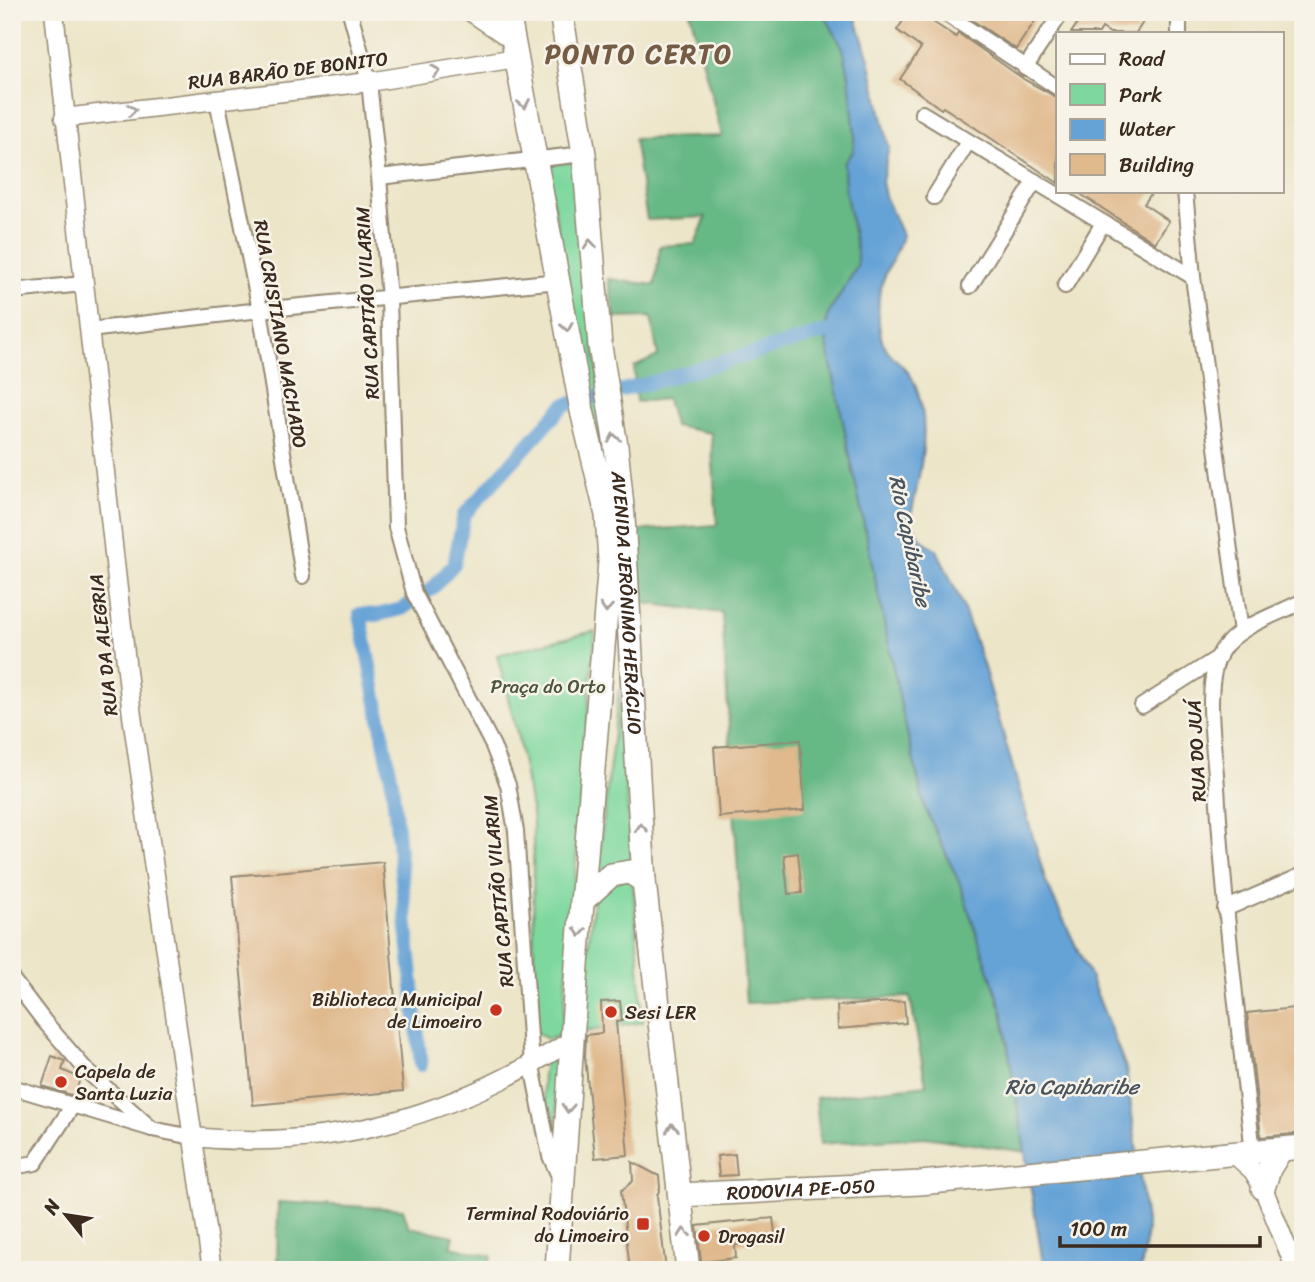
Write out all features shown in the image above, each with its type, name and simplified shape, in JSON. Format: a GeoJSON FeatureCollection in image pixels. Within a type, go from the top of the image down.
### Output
{"type":"FeatureCollection","features":[{"type":"Feature","properties":{"kind":"main road","name":"AVENIDA JERÔNIMO HERÁCLIO"},"geometry":{"type":"LineString","coordinates":[[508,12],[582,411],[607,515],[610,561],[582,901],[557,1270]]}},
{"type":"Feature","properties":{"kind":"main road","name":"AVENIDA JERÔNIMO HERÁCLIO"},"geometry":{"type":"LineString","coordinates":[[561,12],[584,154],[605,385],[616,446],[623,517],[644,881],[688,1270]]}},
{"type":"Feature","properties":{"kind":"main road"},"geometry":{"type":"LineString","coordinates":[[582,901],[611,875],[630,872],[644,881]]}},
{"type":"Feature","properties":{"kind":"main road"},"geometry":{"type":"LineString","coordinates":[[1243,1153],[1292,1149]]}},
{"type":"Feature","properties":{"kind":"main road"},"geometry":{"type":"LineString","coordinates":[[1263,1188],[1269,1169],[1292,1149]]}},
{"type":"Feature","properties":{"kind":"main road","name":"RODOVIA PE-050"},"geometry":{"type":"LineString","coordinates":[[680,1195],[920,1183],[1243,1153]]}},
{"type":"Feature","properties":{"kind":"street","name":"RUA DA ALEGRIA"},"geometry":{"type":"LineString","coordinates":[[54,12],[132,716],[212,1270]]}},
{"type":"Feature","properties":{"kind":"street","name":"RUA CAPITÃO VILARIM"},"geometry":{"type":"LineString","coordinates":[[350,12],[369,82],[379,177],[389,299],[396,527],[417,599],[493,746],[508,785],[516,831],[531,1066],[551,1156],[564,1187]]}},
{"type":"Feature","properties":{"kind":"street"},"geometry":{"type":"LineString","coordinates":[[471,12],[515,49]]}},
{"type":"Feature","properties":{"kind":"street"},"geometry":{"type":"LineString","coordinates":[[1025,68],[1062,12]]}},
{"type":"Feature","properties":{"kind":"street"},"geometry":{"type":"LineString","coordinates":[[1179,12],[1180,32]]}},
{"type":"Feature","properties":{"kind":"street"},"geometry":{"type":"LineString","coordinates":[[948,14],[1056,87]]}},
{"type":"Feature","properties":{"kind":"street","name":"RUA BARÃO DE BONITO"},"geometry":{"type":"LineString","coordinates":[[64,118],[369,82],[515,49]]}},
{"type":"Feature","properties":{"kind":"street","name":"RUA CRISTIANO MACHADO"},"geometry":{"type":"LineString","coordinates":[[217,100],[260,310],[303,576]]}},
{"type":"Feature","properties":{"kind":"street"},"geometry":{"type":"LineString","coordinates":[[922,113],[1193,277]]}},
{"type":"Feature","properties":{"kind":"street"},"geometry":{"type":"LineString","coordinates":[[934,197],[968,142]]}},
{"type":"Feature","properties":{"kind":"street"},"geometry":{"type":"LineString","coordinates":[[379,177],[584,154]]}},
{"type":"Feature","properties":{"kind":"street"},"geometry":{"type":"LineString","coordinates":[[970,286],[1035,181]]}},
{"type":"Feature","properties":{"kind":"street"},"geometry":{"type":"LineString","coordinates":[[1185,192],[1193,277],[1241,632],[1303,601]]}},
{"type":"Feature","properties":{"kind":"street"},"geometry":{"type":"LineString","coordinates":[[1065,286],[1103,223]]}},
{"type":"Feature","properties":{"kind":"street"},"geometry":{"type":"LineString","coordinates":[[89,330],[260,310],[559,281]]}},
{"type":"Feature","properties":{"kind":"street"},"geometry":{"type":"LineString","coordinates":[[12,291],[83,284]]}},
{"type":"Feature","properties":{"kind":"street","name":"RUA DO JUÁ"},"geometry":{"type":"LineString","coordinates":[[1241,632],[1222,650],[1211,696],[1243,1153]]}},
{"type":"Feature","properties":{"kind":"street"},"geometry":{"type":"LineString","coordinates":[[1142,706],[1219,657]]}},
{"type":"Feature","properties":{"kind":"street"},"geometry":{"type":"LineString","coordinates":[[1225,909],[1303,875]]}},
{"type":"Feature","properties":{"kind":"street"},"geometry":{"type":"LineString","coordinates":[[12,979],[87,1071],[152,1129]]}},
{"type":"Feature","properties":{"kind":"street"},"geometry":{"type":"LineString","coordinates":[[12,1087],[152,1129],[192,1137],[229,1141],[297,1140],[372,1129],[444,1105],[531,1066],[572,1040]]}},
{"type":"Feature","properties":{"kind":"street"},"geometry":{"type":"LineString","coordinates":[[12,1167],[35,1163],[73,1105]]}},
{"type":"Feature","properties":{"kind":"street"},"geometry":{"type":"LineString","coordinates":[[1243,1153],[1263,1188],[1296,1270]]}},
{"type":"Feature","properties":{"kind":"green space"},"geometry":{"type":"Polygon","coordinates":[[[690,12],[823,12],[843,48],[849,75],[855,135],[853,152],[844,163],[845,189],[857,251],[857,267],[828,315],[825,334],[903,715],[925,808],[960,884],[1002,1010],[1026,1152],[925,1137],[820,1144],[816,1098],[926,1085],[910,997],[746,1003],[722,613],[637,602],[635,531],[717,525],[711,433],[674,426],[667,399],[636,402],[634,367],[658,356],[651,317],[615,318],[608,279],[655,285],[660,246],[695,244],[706,217],[647,220],[634,139],[722,136],[690,12]]]}},
{"type":"Feature","properties":{"kind":"green space"},"geometry":{"type":"Polygon","coordinates":[[[573,162],[608,466],[599,448],[546,165],[573,162]]]}},
{"type":"Feature","properties":{"kind":"green space","name":"Praça do Orto"},"geometry":{"type":"Polygon","coordinates":[[[595,631],[562,1031],[557,1037],[547,1039],[537,1033],[534,1023],[533,819],[518,737],[497,655],[595,631]]]}},
{"type":"Feature","properties":{"kind":"green space"},"geometry":{"type":"Polygon","coordinates":[[[619,689],[643,1022],[578,1033],[619,689]]]}},
{"type":"Feature","properties":{"kind":"green space"},"geometry":{"type":"Polygon","coordinates":[[[559,1058],[554,1140],[544,1100],[543,1080],[546,1061],[559,1058]]]}},
{"type":"Feature","properties":{"kind":"green space"},"geometry":{"type":"Polygon","coordinates":[[[278,1202],[403,1209],[409,1227],[454,1236],[451,1247],[492,1256],[487,1270],[277,1270],[278,1202]]]}},
{"type":"Feature","properties":{"kind":"water","name":"Rio Capibaribe"},"geometry":{"type":"Polygon","coordinates":[[[823,12],[854,12],[869,59],[889,147],[882,182],[885,196],[902,235],[882,284],[879,317],[883,344],[912,377],[923,417],[923,452],[910,520],[922,540],[937,550],[962,604],[983,664],[1046,882],[1089,974],[1126,1068],[1147,1230],[1141,1270],[1044,1270],[1002,1010],[960,884],[925,808],[903,715],[825,334],[828,315],[857,267],[857,251],[845,189],[844,163],[853,152],[855,135],[849,75],[843,48],[823,12]]]}},
{"type":"Feature","properties":{"kind":"building"},"geometry":{"type":"Polygon","coordinates":[[[909,12],[927,12],[924,16],[942,28],[956,37],[958,33],[1025,80],[1056,97],[1056,182],[943,107],[941,109],[900,79],[921,48],[897,30],[909,12]]]}},
{"type":"Feature","properties":{"kind":"building"},"geometry":{"type":"Polygon","coordinates":[[[972,12],[1041,12],[1016,49],[969,18],[972,12]]]}},
{"type":"Feature","properties":{"kind":"building"},"geometry":{"type":"Polygon","coordinates":[[[1085,12],[1135,12],[1145,19],[1137,32],[1108,32],[1102,28],[1100,32],[1072,32],[1085,12]]]}},
{"type":"Feature","properties":{"kind":"building"},"geometry":{"type":"Polygon","coordinates":[[[1078,192],[1152,192],[1144,204],[1169,221],[1155,243],[1078,192]]]}},
{"type":"Feature","properties":{"kind":"building"},"geometry":{"type":"Polygon","coordinates":[[[800,740],[805,810],[719,817],[714,747],[800,740]]]}},
{"type":"Feature","properties":{"kind":"building"},"geometry":{"type":"Polygon","coordinates":[[[798,853],[802,893],[788,894],[784,855],[798,853]]]}},
{"type":"Feature","properties":{"kind":"building"},"geometry":{"type":"Polygon","coordinates":[[[383,862],[403,1091],[253,1105],[232,876],[383,862]]]}},
{"type":"Feature","properties":{"kind":"building"},"geometry":{"type":"Polygon","coordinates":[[[620,1001],[622,1021],[616,1022],[628,1155],[595,1158],[585,1056],[586,1035],[602,1033],[601,1002],[620,1001]]]}},
{"type":"Feature","properties":{"kind":"building"},"geometry":{"type":"Polygon","coordinates":[[[904,1001],[906,1023],[838,1029],[837,1006],[904,1001]]]}},
{"type":"Feature","properties":{"kind":"building"},"geometry":{"type":"Polygon","coordinates":[[[1303,1007],[1303,1133],[1261,1137],[1247,1013],[1303,1007]]]}},
{"type":"Feature","properties":{"kind":"building","name":"Capela de Santa Luzia"},"geometry":{"type":"Polygon","coordinates":[[[52,1056],[65,1061],[62,1070],[80,1078],[75,1096],[42,1086],[52,1056]]]}},
{"type":"Feature","properties":{"kind":"building"},"geometry":{"type":"Polygon","coordinates":[[[735,1154],[737,1175],[719,1176],[717,1156],[735,1154]]]}},
{"type":"Feature","properties":{"kind":"building","name":"Terminal Rodoviário do Limoeiro"},"geometry":{"type":"Polygon","coordinates":[[[632,1162],[659,1176],[660,1188],[657,1196],[666,1270],[630,1270],[621,1191],[633,1181],[632,1162]]]}},
{"type":"Feature","properties":{"kind":"building"},"geometry":{"type":"Polygon","coordinates":[[[773,1218],[776,1240],[735,1245],[736,1258],[701,1262],[697,1226],[773,1218]]]}},
{"type":"Feature","properties":{"kind":"waterway"},"geometry":{"type":"LineString","coordinates":[[421,1065],[392,782],[360,614],[377,615],[402,609],[433,588],[454,564],[464,515],[564,405],[840,328]]}},
{"type":"Feature","properties":{"kind":"place","name":"Biblioteca Municipal de Limoeiro"},"geometry":{"type":"Point","coordinates":[496,1010]}},
{"type":"Feature","properties":{"kind":"place","name":"Sesi LER"},"geometry":{"type":"Point","coordinates":[611,1012]}},
{"type":"Feature","properties":{"kind":"place","name":"Capela de Santa Luzia"},"geometry":{"type":"Point","coordinates":[61,1082]}},
{"type":"Feature","properties":{"kind":"place","name":"Terminal Rodoviário do Limoeiro"},"geometry":{"type":"Point","coordinates":[643,1224]}},
{"type":"Feature","properties":{"kind":"place","name":"Drogasil"},"geometry":{"type":"Point","coordinates":[704,1236]}},
{"type":"Feature","properties":{"kind":"district","name":"PONTO CERTO"},"geometry":{"type":"Point","coordinates":[639,54]}}]}
